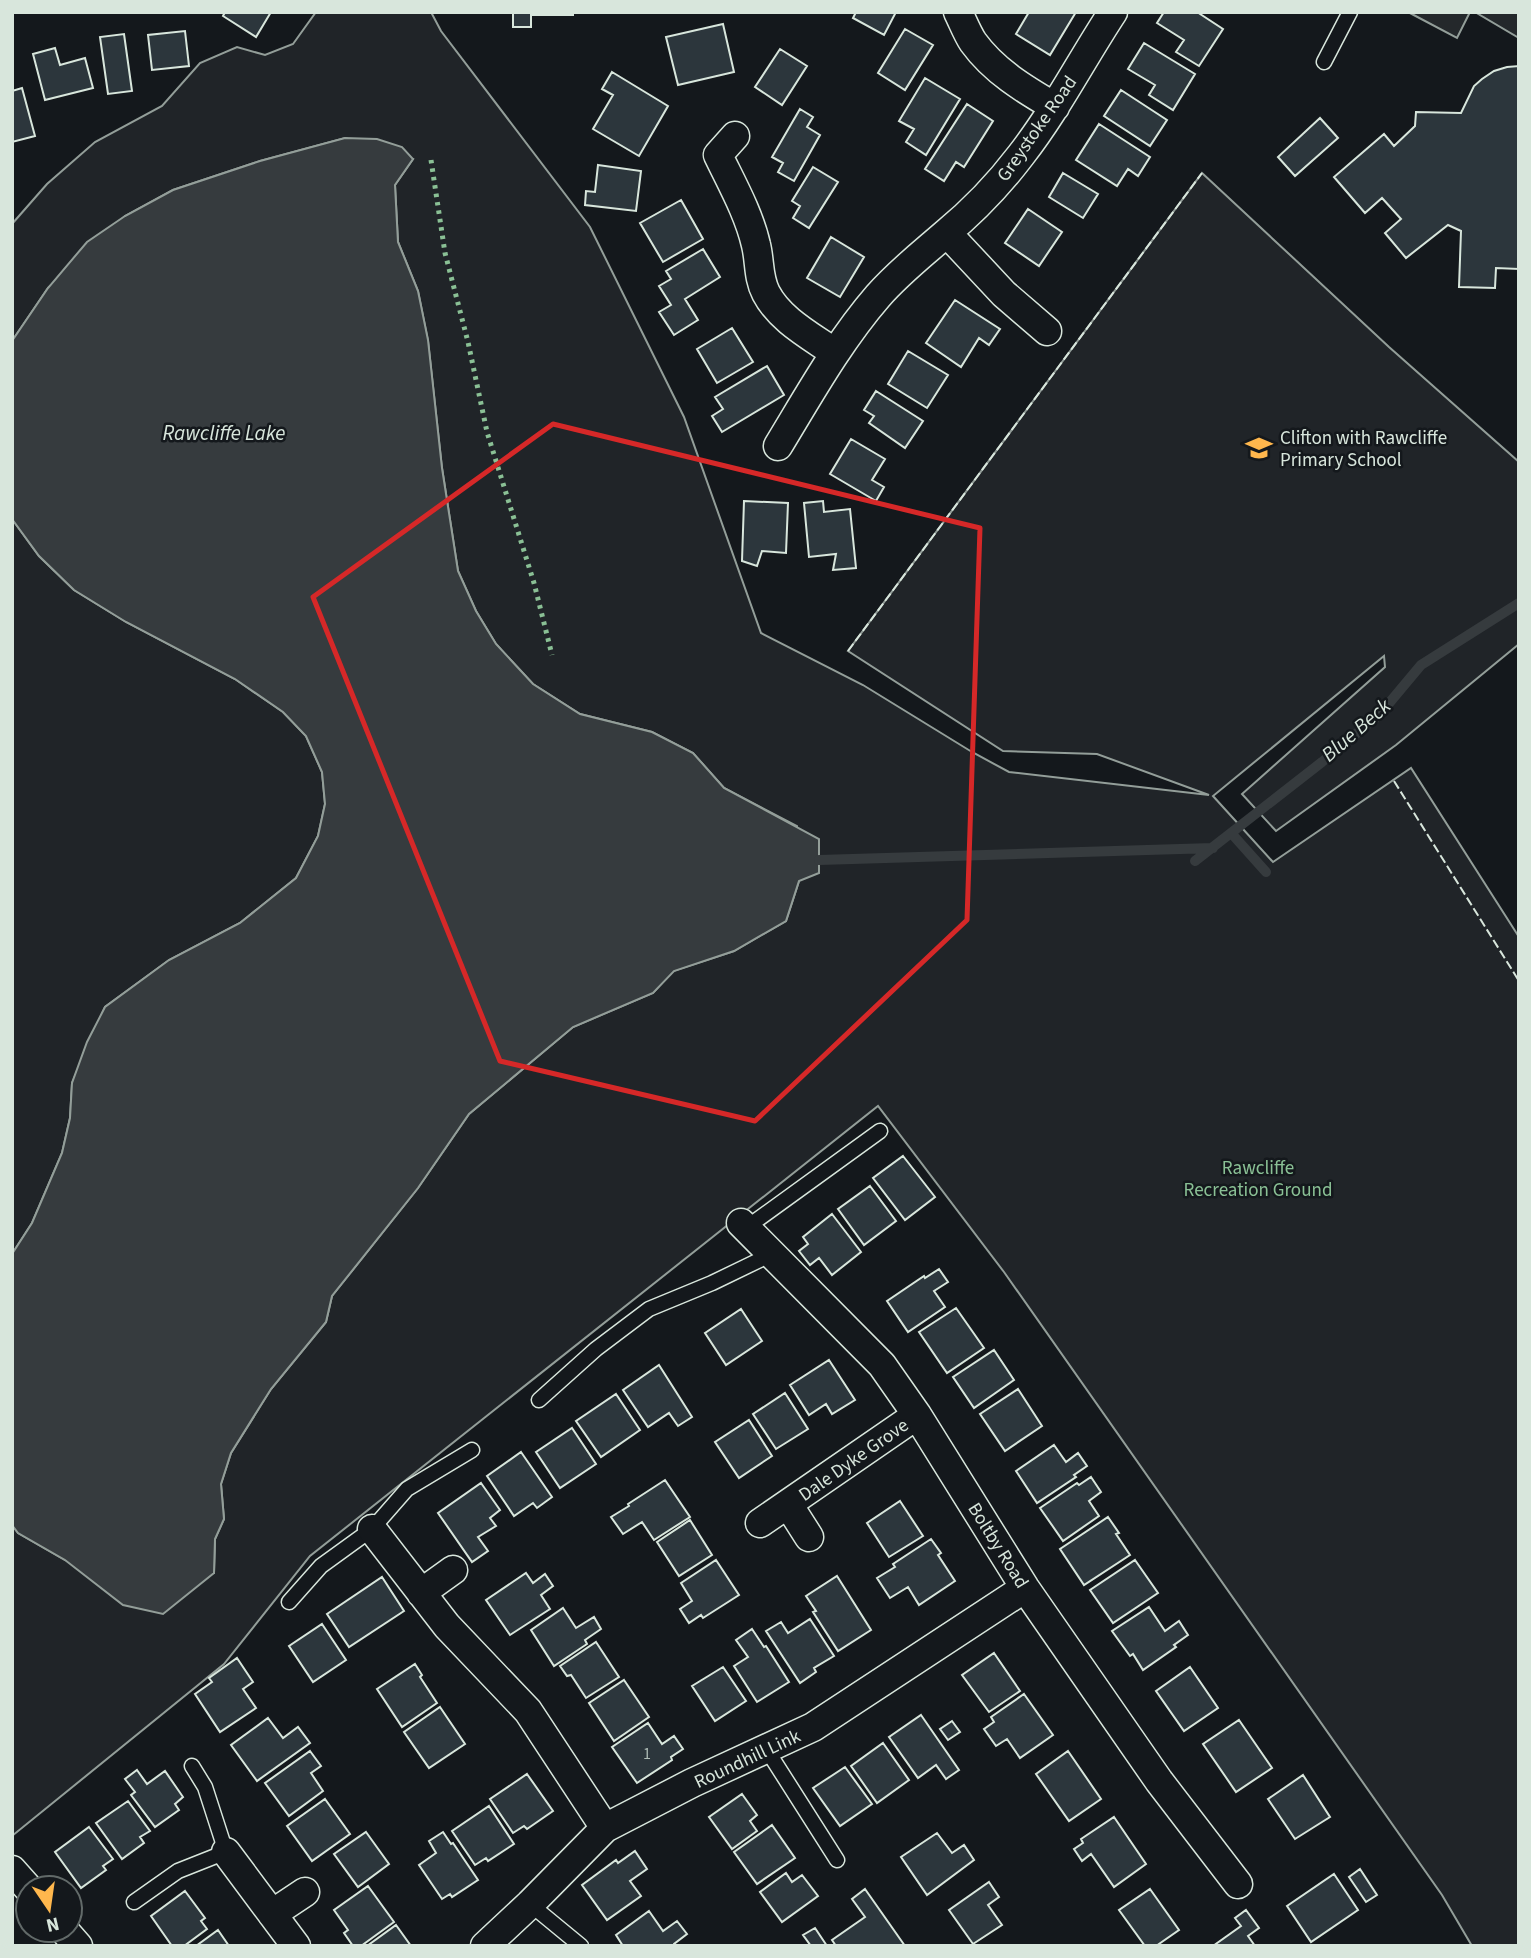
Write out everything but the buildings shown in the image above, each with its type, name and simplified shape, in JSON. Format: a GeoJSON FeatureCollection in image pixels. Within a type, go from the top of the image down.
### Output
{"type":"FeatureCollection","features":[{"type":"Feature","properties":{"kind":"street"},"geometry":{"type":"LineString","coordinates":[[958,12],[972,41],[995,67],[1055,107]]}},
{"type":"Feature","properties":{"kind":"street","name":"Greystoke Road"},"geometry":{"type":"LineString","coordinates":[[778,446],[835,353],[877,296],[997,185],[1021,155],[1055,107],[1113,12]]}},
{"type":"Feature","properties":{"kind":"street"},"geometry":{"type":"LineString","coordinates":[[716,148],[750,225],[757,246],[759,273],[765,292],[789,321],[835,353]]}},
{"type":"Feature","properties":{"kind":"street"},"geometry":{"type":"LineString","coordinates":[[947,233],[1004,294],[1047,331]]}},
{"type":"Feature","properties":{"kind":"street","name":"Boltby Road"},"geometry":{"type":"LineString","coordinates":[[743,1226],[883,1365],[918,1415],[1025,1588],[1159,1781],[1238,1884]]}},
{"type":"Feature","properties":{"kind":"street","name":"Dale Dyke Grove"},"geometry":{"type":"LineString","coordinates":[[760,1523],[918,1415]]}},
{"type":"Feature","properties":{"kind":"street","name":"Dale Dyke Grove"},"geometry":{"type":"LineString","coordinates":[[788,1504],[809,1537]]}},
{"type":"Feature","properties":{"kind":"street"},"geometry":{"type":"LineString","coordinates":[[372,1529],[447,1626],[528,1711],[605,1828]]}},
{"type":"Feature","properties":{"kind":"street"},"geometry":{"type":"LineString","coordinates":[[421,1592],[453,1570]]}},
{"type":"Feature","properties":{"kind":"street","name":"Roundhill Link"},"geometry":{"type":"LineString","coordinates":[[485,1946],[605,1828],[692,1783],[813,1727],[1025,1588]]}},
{"type":"Feature","properties":{"kind":"street"},"geometry":{"type":"LineString","coordinates":[[226,1852],[296,1946]]}},
{"type":"Feature","properties":{"kind":"street"},"geometry":{"type":"LineString","coordinates":[[272,1914],[305,1892]]}},
{"type":"Feature","properties":{"kind":"lane"},"geometry":{"type":"LineString","coordinates":[[1324,62],[1350,12]]}},
{"type":"Feature","properties":{"kind":"lane"},"geometry":{"type":"LineString","coordinates":[[743,1226],[880,1131]]}},
{"type":"Feature","properties":{"kind":"lane"},"geometry":{"type":"LineString","coordinates":[[539,1400],[596,1349],[649,1309],[772,1254]]}},
{"type":"Feature","properties":{"kind":"lane"},"geometry":{"type":"LineString","coordinates":[[289,1602],[321,1566],[372,1529],[407,1489],[472,1450]]}},
{"type":"Feature","properties":{"kind":"lane"},"geometry":{"type":"LineString","coordinates":[[767,1750],[837,1860]]}},
{"type":"Feature","properties":{"kind":"lane"},"geometry":{"type":"LineString","coordinates":[[134,1902],[178,1871],[226,1852],[205,1787],[192,1766]]}},
{"type":"Feature","properties":{"kind":"lane"},"geometry":{"type":"LineString","coordinates":[[530,1904],[581,1946]]}},
{"type":"Feature","properties":{"kind":"highlighted area"},"geometry":{"type":"Polygon","coordinates":[[[553,424],[980,528],[967,920],[755,1121],[500,1061],[313,597],[553,424]]]}},
{"type":"Feature","properties":{"kind":"green space","name":"Rawcliffe Recreation Ground"},"geometry":{"type":"Polygon","coordinates":[[[316,12],[431,12],[441,31],[590,227],[684,417],[761,633],[863,685],[1009,772],[1209,795],[1097,754],[1003,751],[848,651],[1202,173],[1389,347],[1519,462],[1519,644],[1396,745],[1276,831],[1242,794],[1385,667],[1384,656],[1213,796],[1273,862],[1411,768],[1519,937],[1519,1946],[1472,1946],[1442,1895],[1004,1272],[878,1106],[310,1556],[224,1664],[12,1836],[12,1525],[18,1533],[65,1560],[214,1573],[215,1539],[224,1519],[221,1484],[231,1453],[271,1389],[326,1322],[332,1296],[418,1188],[469,1114],[573,1027],[653,993],[673,971],[734,951],[786,921],[799,881],[797,826],[724,788],[693,753],[652,732],[580,714],[533,684],[496,644],[476,611],[458,571],[442,468],[428,341],[418,291],[398,242],[395,185],[413,159],[345,138],[260,161],[173,190],[125,216],[48,288],[12,341],[12,224],[47,184],[95,142],[162,106],[200,63],[237,47],[265,55],[293,44],[316,12]]]}},
{"type":"Feature","properties":{"kind":"green space"},"geometry":{"type":"Polygon","coordinates":[[[12,519],[39,556],[74,590],[126,622],[235,679],[283,712],[306,736],[322,772],[325,804],[318,836],[296,878],[240,923],[169,960],[105,1007],[72,1083],[70,1118],[62,1153],[32,1223],[12,1254],[12,519]]]}},
{"type":"Feature","properties":{"kind":"shaded area"},"geometry":{"type":"Polygon","coordinates":[[[1408,12],[1470,12],[1457,38],[1408,12]]]}},
{"type":"Feature","properties":{"kind":"shaded area"},"geometry":{"type":"Polygon","coordinates":[[[1475,12],[1519,12],[1519,38],[1475,12]]]}},
{"type":"Feature","properties":{"kind":"water","name":"Rawcliffe Lake"},"geometry":{"type":"Polygon","coordinates":[[[345,138],[377,139],[402,147],[413,159],[395,185],[398,242],[418,291],[428,340],[442,468],[458,571],[476,611],[496,644],[533,684],[580,714],[652,732],[693,753],[724,788],[819,839],[819,873],[799,881],[786,921],[734,951],[674,971],[653,993],[573,1027],[469,1114],[418,1188],[332,1296],[326,1322],[271,1389],[231,1453],[221,1484],[224,1519],[215,1539],[214,1573],[163,1614],[123,1605],[65,1560],[18,1533],[12,1525],[12,1254],[32,1223],[62,1153],[70,1118],[72,1083],[87,1042],[105,1007],[169,960],[240,923],[296,878],[318,836],[325,804],[322,772],[306,736],[283,712],[235,679],[126,622],[74,590],[39,556],[12,519],[12,341],[48,288],[87,242],[125,216],[173,190],[260,161],[345,138]]]}},
{"type":"Feature","properties":{"kind":"waterway","name":"Blue Beck"},"geometry":{"type":"LineString","coordinates":[[1195,861],[1380,714],[1421,665],[1519,603]]}},
{"type":"Feature","properties":{"kind":"waterway"},"geometry":{"type":"LineString","coordinates":[[1232,834],[1266,872]]}},
{"type":"Feature","properties":{"kind":"waterway"},"geometry":{"type":"LineString","coordinates":[[819,860],[1213,848]]}},
{"type":"Feature","properties":{"kind":"hedge"},"geometry":{"type":"LineString","coordinates":[[431,160],[445,253],[487,432],[534,583],[552,655]]}},
{"type":"Feature","properties":{"kind":"fence"},"geometry":{"type":"LineString","coordinates":[[848,651],[1202,173]]}},
{"type":"Feature","properties":{"kind":"fence"},"geometry":{"type":"LineString","coordinates":[[1394,781],[1519,981]]}},
{"type":"Feature","properties":{"kind":"place","name":"Clifton with Rawcliffe Primary School"},"geometry":{"type":"Point","coordinates":[1259,448]}}]}
